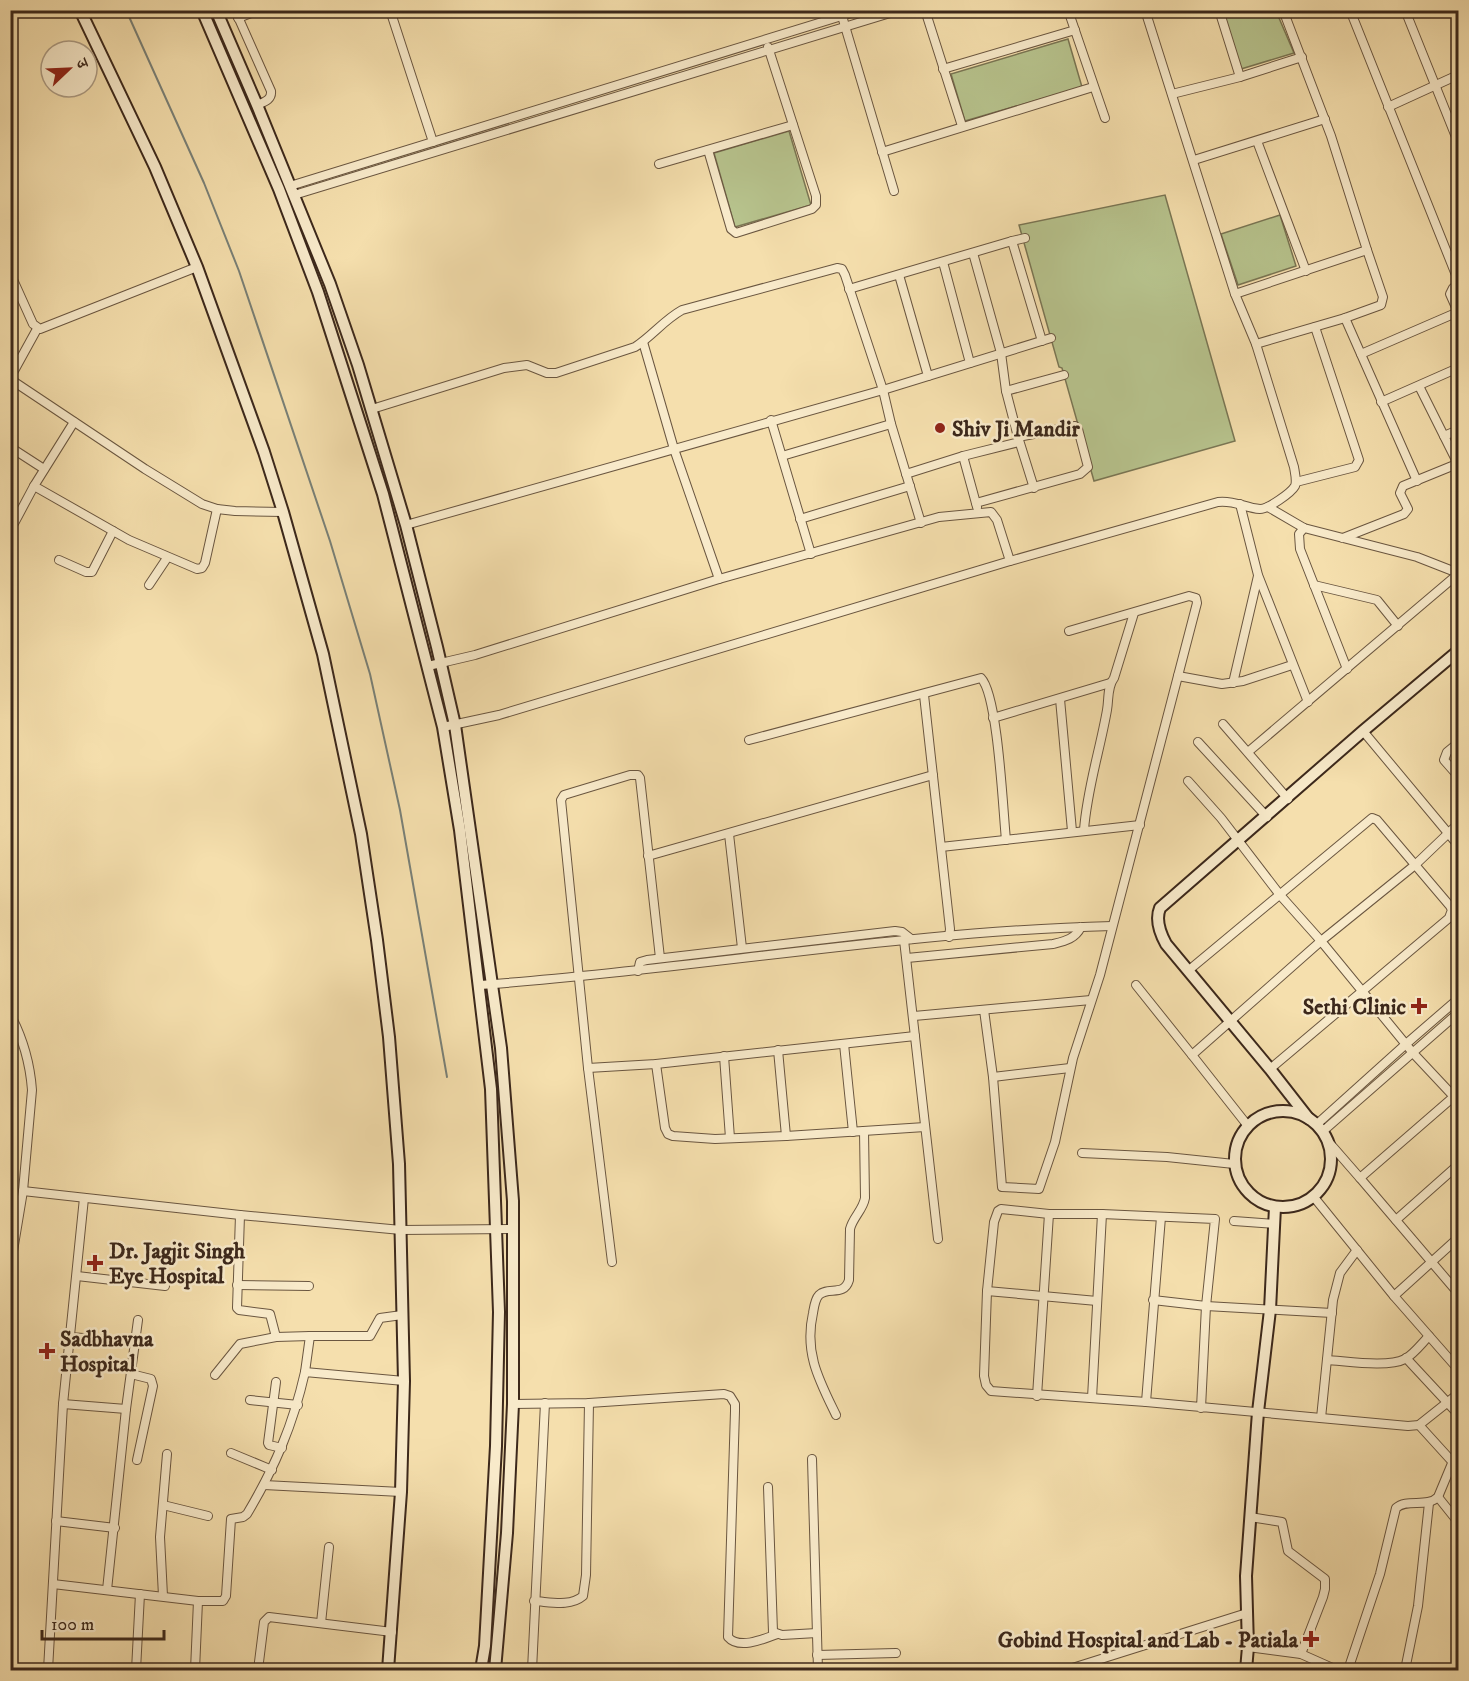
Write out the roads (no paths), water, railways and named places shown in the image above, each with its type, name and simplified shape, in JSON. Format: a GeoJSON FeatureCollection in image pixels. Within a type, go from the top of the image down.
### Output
{"type":"FeatureCollection","features":[{"type":"Feature","properties":{"kind":"main road"},"geometry":{"type":"LineString","coordinates":[[80,10],[147,148],[197,267],[284,513],[323,654],[361,834],[389,1037],[399,1164],[404,1381],[401,1492],[388,1671]]}},
{"type":"Feature","properties":{"kind":"main road"},"geometry":{"type":"LineString","coordinates":[[202,10],[279,189],[318,292],[383,494],[428,666],[449,726],[501,1048],[513,1201],[513,1404],[507,1533],[495,1671]]}},
{"type":"Feature","properties":{"kind":"main road"},"geometry":{"type":"LineString","coordinates":[[216,10],[330,284],[372,409],[406,525],[441,664],[492,1089],[500,1312],[496,1446],[485,1646],[481,1671]]}},
{"type":"Feature","properties":{"kind":"main road"},"geometry":{"type":"LineString","coordinates":[[1318,1129],[1294,1112],[1277,1111],[1261,1116],[1248,1126],[1240,1138],[1234,1164],[1248,1193],[1261,1202],[1275,1207],[1295,1205],[1313,1196],[1323,1186],[1330,1160],[1318,1129],[1166,944],[1158,913],[1160,908],[1458,651]]}},
{"type":"Feature","properties":{"kind":"main road"},"geometry":{"type":"LineString","coordinates":[[1246,1671],[1248,1647],[1246,1576],[1258,1412],[1270,1310],[1275,1207]]}},
{"type":"Feature","properties":{"kind":"street"},"geometry":{"type":"LineString","coordinates":[[257,105],[269,100],[272,95],[236,14],[259,10]]}},
{"type":"Feature","properties":{"kind":"street"},"geometry":{"type":"LineString","coordinates":[[390,10],[433,142]]}},
{"type":"Feature","properties":{"kind":"street"},"geometry":{"type":"LineString","coordinates":[[292,190],[433,142],[861,10]]}},
{"type":"Feature","properties":{"kind":"street"},"geometry":{"type":"LineString","coordinates":[[292,190],[900,10]]}},
{"type":"Feature","properties":{"kind":"street"},"geometry":{"type":"LineString","coordinates":[[926,10],[962,126]]}},
{"type":"Feature","properties":{"kind":"street"},"geometry":{"type":"LineString","coordinates":[[1068,10],[1105,118]]}},
{"type":"Feature","properties":{"kind":"street"},"geometry":{"type":"LineString","coordinates":[[449,726],[510,712],[1010,561],[1218,502],[1233,501],[1257,508],[1268,507],[1291,491],[1296,482],[1294,467],[1256,344],[1235,294],[1145,10]]}},
{"type":"Feature","properties":{"kind":"street"},"geometry":{"type":"LineString","coordinates":[[1219,10],[1239,76]]}},
{"type":"Feature","properties":{"kind":"street"},"geometry":{"type":"LineString","coordinates":[[1256,344],[1345,318],[1377,307],[1383,301],[1325,119],[1283,10]]}},
{"type":"Feature","properties":{"kind":"street"},"geometry":{"type":"LineString","coordinates":[[1350,10],[1458,280]]}},
{"type":"Feature","properties":{"kind":"street"},"geometry":{"type":"LineString","coordinates":[[1405,10],[1458,142]]}},
{"type":"Feature","properties":{"kind":"street"},"geometry":{"type":"LineString","coordinates":[[842,16],[894,191]]}},
{"type":"Feature","properties":{"kind":"street"},"geometry":{"type":"LineString","coordinates":[[943,69],[1075,30]]}},
{"type":"Feature","properties":{"kind":"street"},"geometry":{"type":"LineString","coordinates":[[708,150],[733,232],[739,234],[812,209],[816,204],[816,196],[765,39]]}},
{"type":"Feature","properties":{"kind":"street"},"geometry":{"type":"LineString","coordinates":[[1172,94],[1302,57]]}},
{"type":"Feature","properties":{"kind":"street"},"geometry":{"type":"LineString","coordinates":[[1388,107],[1458,75]]}},
{"type":"Feature","properties":{"kind":"street"},"geometry":{"type":"LineString","coordinates":[[882,152],[1093,87]]}},
{"type":"Feature","properties":{"kind":"street"},"geometry":{"type":"LineString","coordinates":[[1194,160],[1325,119]]}},
{"type":"Feature","properties":{"kind":"street"},"geometry":{"type":"LineString","coordinates":[[659,164],[792,125]]}},
{"type":"Feature","properties":{"kind":"street"},"geometry":{"type":"LineString","coordinates":[[1257,141],[1306,271]]}},
{"type":"Feature","properties":{"kind":"street"},"geometry":{"type":"LineString","coordinates":[[849,289],[1025,238]]}},
{"type":"Feature","properties":{"kind":"street"},"geometry":{"type":"LineString","coordinates":[[1012,241],[1042,341]]}},
{"type":"Feature","properties":{"kind":"street"},"geometry":{"type":"LineString","coordinates":[[1235,294],[1367,250]]}},
{"type":"Feature","properties":{"kind":"street"},"geometry":{"type":"LineString","coordinates":[[973,253],[1001,353],[1006,391],[1034,488]]}},
{"type":"Feature","properties":{"kind":"street"},"geometry":{"type":"LineString","coordinates":[[943,262],[970,363]]}},
{"type":"Feature","properties":{"kind":"street"},"geometry":{"type":"LineString","coordinates":[[37,329],[43,329],[197,267]]}},
{"type":"Feature","properties":{"kind":"street"},"geometry":{"type":"LineString","coordinates":[[372,409],[504,368],[527,365],[548,373],[556,373],[620,354],[643,342],[670,316],[682,310],[837,268],[842,270],[883,390],[921,523]]}},
{"type":"Feature","properties":{"kind":"street"},"geometry":{"type":"LineString","coordinates":[[10,273],[37,329]]}},
{"type":"Feature","properties":{"kind":"street"},"geometry":{"type":"LineString","coordinates":[[899,275],[928,376]]}},
{"type":"Feature","properties":{"kind":"street"},"geometry":{"type":"LineString","coordinates":[[1361,354],[1458,312],[1450,294],[1458,285]]}},
{"type":"Feature","properties":{"kind":"street"},"geometry":{"type":"LineString","coordinates":[[1345,318],[1417,481]]}},
{"type":"Feature","properties":{"kind":"street"},"geometry":{"type":"LineString","coordinates":[[1296,482],[1351,468],[1359,460],[1315,327]]}},
{"type":"Feature","properties":{"kind":"street"},"geometry":{"type":"LineString","coordinates":[[37,329],[10,378],[190,498],[217,509],[284,513]]}},
{"type":"Feature","properties":{"kind":"street"},"geometry":{"type":"LineString","coordinates":[[406,525],[883,390],[1051,338]]}},
{"type":"Feature","properties":{"kind":"street"},"geometry":{"type":"LineString","coordinates":[[643,342],[674,448],[719,579]]}},
{"type":"Feature","properties":{"kind":"street"},"geometry":{"type":"LineString","coordinates":[[1381,402],[1458,368]]}},
{"type":"Feature","properties":{"kind":"street"},"geometry":{"type":"LineString","coordinates":[[1006,391],[1064,375]]}},
{"type":"Feature","properties":{"kind":"street"},"geometry":{"type":"LineString","coordinates":[[1343,538],[1404,514],[1408,509],[1401,490],[1403,486],[1457,464],[1419,386]]}},
{"type":"Feature","properties":{"kind":"street"},"geometry":{"type":"LineString","coordinates":[[771,420],[811,554]]}},
{"type":"Feature","properties":{"kind":"street"},"geometry":{"type":"LineString","coordinates":[[10,531],[44,468],[74,422]]}},
{"type":"Feature","properties":{"kind":"street"},"geometry":{"type":"LineString","coordinates":[[782,456],[891,424]]}},
{"type":"Feature","properties":{"kind":"street"},"geometry":{"type":"LineString","coordinates":[[906,474],[1068,426],[1078,429],[1088,464],[1087,470],[1034,488],[976,503]]}},
{"type":"Feature","properties":{"kind":"street"},"geometry":{"type":"LineString","coordinates":[[1444,436],[1458,430]]}},
{"type":"Feature","properties":{"kind":"street"},"geometry":{"type":"LineString","coordinates":[[10,447],[44,468]]}},
{"type":"Feature","properties":{"kind":"street"},"geometry":{"type":"LineString","coordinates":[[963,456],[978,512]]}},
{"type":"Feature","properties":{"kind":"street"},"geometry":{"type":"LineString","coordinates":[[34,486],[113,531],[194,569],[202,568],[205,563],[217,509]]}},
{"type":"Feature","properties":{"kind":"street"},"geometry":{"type":"LineString","coordinates":[[800,519],[910,486]]}},
{"type":"Feature","properties":{"kind":"street"},"geometry":{"type":"LineString","coordinates":[[1240,504],[1258,575],[1308,702]]}},
{"type":"Feature","properties":{"kind":"street"},"geometry":{"type":"LineString","coordinates":[[1248,752],[1458,573],[1417,557],[1304,528],[1268,507]]}},
{"type":"Feature","properties":{"kind":"street"},"geometry":{"type":"LineString","coordinates":[[428,666],[441,664],[719,579],[939,517],[991,512],[995,516],[1010,561]]}},
{"type":"Feature","properties":{"kind":"street"},"geometry":{"type":"LineString","coordinates":[[1304,528],[1299,534],[1298,541],[1347,669]]}},
{"type":"Feature","properties":{"kind":"street"},"geometry":{"type":"LineString","coordinates":[[59,560],[86,572],[92,572],[113,531]]}},
{"type":"Feature","properties":{"kind":"street"},"geometry":{"type":"LineString","coordinates":[[149,585],[167,558]]}},
{"type":"Feature","properties":{"kind":"street"},"geometry":{"type":"LineString","coordinates":[[1233,683],[1258,575]]}},
{"type":"Feature","properties":{"kind":"street"},"geometry":{"type":"LineString","coordinates":[[1314,585],[1377,600],[1398,626]]}},
{"type":"Feature","properties":{"kind":"street"},"geometry":{"type":"LineString","coordinates":[[984,1010],[993,1077],[1002,1187],[1039,1189],[1055,1142],[1070,1068],[1100,975],[1140,825],[1197,603],[1196,598],[1189,596],[1069,631]]}},
{"type":"Feature","properties":{"kind":"street"},"geometry":{"type":"LineString","coordinates":[[1084,830],[1086,801],[1107,709],[1110,683],[1114,678],[1134,613]]}},
{"type":"Feature","properties":{"kind":"street"},"geometry":{"type":"LineString","coordinates":[[1178,676],[1222,684],[1233,683],[1292,665]]}},
{"type":"Feature","properties":{"kind":"street"},"geometry":{"type":"LineString","coordinates":[[749,740],[981,678],[987,688],[993,718],[1006,840]]}},
{"type":"Feature","properties":{"kind":"street"},"geometry":{"type":"LineString","coordinates":[[993,718],[1110,683]]}},
{"type":"Feature","properties":{"kind":"street"},"geometry":{"type":"LineString","coordinates":[[924,695],[949,937]]}},
{"type":"Feature","properties":{"kind":"street"},"geometry":{"type":"LineString","coordinates":[[1060,699],[1072,831]]}},
{"type":"Feature","properties":{"kind":"street"},"geometry":{"type":"LineString","coordinates":[[1223,724],[1288,798]]}},
{"type":"Feature","properties":{"kind":"street"},"geometry":{"type":"LineString","coordinates":[[1363,731],[1458,845]]}},
{"type":"Feature","properties":{"kind":"street"},"geometry":{"type":"LineString","coordinates":[[1198,742],[1267,817]]}},
{"type":"Feature","properties":{"kind":"street"},"geometry":{"type":"LineString","coordinates":[[1458,743],[1447,752],[1444,760],[1458,776]]}},
{"type":"Feature","properties":{"kind":"street"},"geometry":{"type":"LineString","coordinates":[[612,1262],[578,977],[562,797],[567,794],[630,775],[638,775],[641,784],[660,958]]}},
{"type":"Feature","properties":{"kind":"street"},"geometry":{"type":"LineString","coordinates":[[648,856],[933,775]]}},
{"type":"Feature","properties":{"kind":"street"},"geometry":{"type":"LineString","coordinates":[[1188,781],[1413,1053],[1457,1097],[1360,1178]]}},
{"type":"Feature","properties":{"kind":"street"},"geometry":{"type":"LineString","coordinates":[[1189,970],[1372,818],[1377,820],[1450,906],[1452,914],[1270,1069]]}},
{"type":"Feature","properties":{"kind":"street"},"geometry":{"type":"LineString","coordinates":[[1192,1055],[1321,941],[1415,865],[1458,824]]}},
{"type":"Feature","properties":{"kind":"street"},"geometry":{"type":"LineString","coordinates":[[941,847],[1140,825]]}},
{"type":"Feature","properties":{"kind":"street"},"geometry":{"type":"LineString","coordinates":[[729,834],[742,948]]}},
{"type":"Feature","properties":{"kind":"street"},"geometry":{"type":"LineString","coordinates":[[480,984],[578,977],[784,952],[908,940],[1112,926]]}},
{"type":"Feature","properties":{"kind":"street"},"geometry":{"type":"LineString","coordinates":[[907,958],[1053,944],[1071,939],[1081,927]]}},
{"type":"Feature","properties":{"kind":"street"},"geometry":{"type":"LineString","coordinates":[[638,970],[640,962],[660,958],[896,931],[906,934],[938,1239]]}},
{"type":"Feature","properties":{"kind":"street"},"geometry":{"type":"LineString","coordinates":[[1137,985],[1248,1126]]}},
{"type":"Feature","properties":{"kind":"street"},"geometry":{"type":"LineString","coordinates":[[1318,1129],[1406,1044],[1458,999]]}},
{"type":"Feature","properties":{"kind":"street"},"geometry":{"type":"LineString","coordinates":[[914,1016],[1091,1000]]}},
{"type":"Feature","properties":{"kind":"street"},"geometry":{"type":"LineString","coordinates":[[1318,1129],[1413,1053],[1458,1013]]}},
{"type":"Feature","properties":{"kind":"street"},"geometry":{"type":"LineString","coordinates":[[10,1014],[25,1049],[32,1090],[23,1191],[10,1269]]}},
{"type":"Feature","properties":{"kind":"street"},"geometry":{"type":"LineString","coordinates":[[588,1068],[656,1064],[915,1036]]}},
{"type":"Feature","properties":{"kind":"street"},"geometry":{"type":"LineString","coordinates":[[844,1044],[853,1132]]}},
{"type":"Feature","properties":{"kind":"street"},"geometry":{"type":"LineString","coordinates":[[778,1050],[786,1136]]}},
{"type":"Feature","properties":{"kind":"street"},"geometry":{"type":"LineString","coordinates":[[724,1056],[730,1138]]}},
{"type":"Feature","properties":{"kind":"street"},"geometry":{"type":"LineString","coordinates":[[656,1064],[665,1128],[668,1134],[678,1137],[786,1136],[925,1127]]}},
{"type":"Feature","properties":{"kind":"street"},"geometry":{"type":"LineString","coordinates":[[993,1077],[1070,1068]]}},
{"type":"Feature","properties":{"kind":"street"},"geometry":{"type":"LineString","coordinates":[[1318,1129],[1458,1293]]}},
{"type":"Feature","properties":{"kind":"street"},"geometry":{"type":"LineString","coordinates":[[836,1415],[813,1364],[810,1344],[812,1317],[817,1297],[822,1293],[843,1289],[848,1284],[849,1229],[863,1208],[865,1198],[864,1131]]}},
{"type":"Feature","properties":{"kind":"street"},"geometry":{"type":"LineString","coordinates":[[1082,1153],[1167,1157],[1234,1164]]}},
{"type":"Feature","properties":{"kind":"street"},"geometry":{"type":"LineString","coordinates":[[1396,1220],[1458,1166]]}},
{"type":"Feature","properties":{"kind":"street"},"geometry":{"type":"LineString","coordinates":[[23,1191],[401,1230],[512,1229]]}},
{"type":"Feature","properties":{"kind":"street"},"geometry":{"type":"LineString","coordinates":[[1313,1196],[1394,1296],[1458,1369]]}},
{"type":"Feature","properties":{"kind":"street"},"geometry":{"type":"LineString","coordinates":[[75,1671],[48,1670],[63,1404],[84,1198]]}},
{"type":"Feature","properties":{"kind":"street"},"geometry":{"type":"LineString","coordinates":[[1201,1408],[1206,1306],[1215,1220],[1102,1214],[1049,1214],[1001,1209],[998,1211],[994,1222],[987,1291],[984,1376],[986,1385],[991,1391],[1146,1402],[1201,1408],[1408,1426],[1419,1425],[1458,1394]]}},
{"type":"Feature","properties":{"kind":"street"},"geometry":{"type":"LineString","coordinates":[[1037,1396],[1049,1214]]}},
{"type":"Feature","properties":{"kind":"street"},"geometry":{"type":"LineString","coordinates":[[1092,1398],[1102,1214]]}},
{"type":"Feature","properties":{"kind":"street"},"geometry":{"type":"LineString","coordinates":[[240,1215],[237,1308],[270,1314],[276,1337]]}},
{"type":"Feature","properties":{"kind":"street"},"geometry":{"type":"LineString","coordinates":[[1146,1402],[1161,1217]]}},
{"type":"Feature","properties":{"kind":"street"},"geometry":{"type":"LineString","coordinates":[[1234,1221],[1274,1224]]}},
{"type":"Feature","properties":{"kind":"street"},"geometry":{"type":"LineString","coordinates":[[1394,1296],[1458,1238]]}},
{"type":"Feature","properties":{"kind":"street"},"geometry":{"type":"LineString","coordinates":[[1321,1418],[1333,1300],[1340,1273],[1357,1250]]}},
{"type":"Feature","properties":{"kind":"street"},"geometry":{"type":"LineString","coordinates":[[77,1276],[165,1286]]}},
{"type":"Feature","properties":{"kind":"street"},"geometry":{"type":"LineString","coordinates":[[237,1285],[309,1286]]}},
{"type":"Feature","properties":{"kind":"street"},"geometry":{"type":"LineString","coordinates":[[987,1291],[1097,1301]]}},
{"type":"Feature","properties":{"kind":"street"},"geometry":{"type":"LineString","coordinates":[[1153,1300],[1206,1306],[1332,1313]]}},
{"type":"Feature","properties":{"kind":"street"},"geometry":{"type":"LineString","coordinates":[[215,1375],[240,1344],[276,1337],[370,1336],[380,1318],[402,1315]]}},
{"type":"Feature","properties":{"kind":"street"},"geometry":{"type":"LineString","coordinates":[[107,1590],[138,1320]]}},
{"type":"Feature","properties":{"kind":"street"},"geometry":{"type":"LineString","coordinates":[[70,1336],[110,1340]]}},
{"type":"Feature","properties":{"kind":"street"},"geometry":{"type":"LineString","coordinates":[[52,1584],[198,1601],[220,1602],[225,1598],[231,1519],[247,1514],[282,1448],[298,1405],[310,1336]]}},
{"type":"Feature","properties":{"kind":"street"},"geometry":{"type":"LineString","coordinates":[[1327,1360],[1384,1363],[1399,1361],[1406,1358],[1429,1336]]}},
{"type":"Feature","properties":{"kind":"street"},"geometry":{"type":"LineString","coordinates":[[1406,1358],[1458,1414]]}},
{"type":"Feature","properties":{"kind":"street"},"geometry":{"type":"LineString","coordinates":[[305,1372],[404,1381]]}},
{"type":"Feature","properties":{"kind":"street"},"geometry":{"type":"LineString","coordinates":[[131,1374],[151,1379],[153,1386],[137,1461]]}},
{"type":"Feature","properties":{"kind":"street"},"geometry":{"type":"LineString","coordinates":[[276,1382],[268,1443],[282,1448]]}},
{"type":"Feature","properties":{"kind":"street"},"geometry":{"type":"LineString","coordinates":[[513,1404],[589,1403],[730,1396],[735,1411],[728,1637],[731,1641],[745,1642],[777,1635],[817,1633]]}},
{"type":"Feature","properties":{"kind":"street"},"geometry":{"type":"LineString","coordinates":[[250,1400],[298,1405]]}},
{"type":"Feature","properties":{"kind":"street"},"geometry":{"type":"LineString","coordinates":[[532,1671],[545,1403]]}},
{"type":"Feature","properties":{"kind":"street"},"geometry":{"type":"LineString","coordinates":[[534,1601],[568,1604],[576,1602],[583,1596],[586,1575],[589,1403]]}},
{"type":"Feature","properties":{"kind":"street"},"geometry":{"type":"LineString","coordinates":[[63,1404],[126,1409]]}},
{"type":"Feature","properties":{"kind":"street"},"geometry":{"type":"LineString","coordinates":[[1348,1671],[1380,1575],[1396,1508],[1402,1504],[1429,1503],[1438,1497],[1456,1465],[1419,1425]]}},
{"type":"Feature","properties":{"kind":"street"},"geometry":{"type":"LineString","coordinates":[[231,1453],[272,1470]]}},
{"type":"Feature","properties":{"kind":"street"},"geometry":{"type":"LineString","coordinates":[[163,1596],[160,1548],[167,1454]]}},
{"type":"Feature","properties":{"kind":"street"},"geometry":{"type":"LineString","coordinates":[[812,1459],[818,1671]]}},
{"type":"Feature","properties":{"kind":"street"},"geometry":{"type":"LineString","coordinates":[[264,1485],[401,1492]]}},
{"type":"Feature","properties":{"kind":"street"},"geometry":{"type":"LineString","coordinates":[[768,1486],[772,1627],[773,1632],[777,1635]]}},
{"type":"Feature","properties":{"kind":"street"},"geometry":{"type":"LineString","coordinates":[[1438,1497],[1458,1522]]}},
{"type":"Feature","properties":{"kind":"street"},"geometry":{"type":"LineString","coordinates":[[1405,1671],[1418,1606],[1429,1503]]}},
{"type":"Feature","properties":{"kind":"street"},"geometry":{"type":"LineString","coordinates":[[163,1505],[208,1516]]}},
{"type":"Feature","properties":{"kind":"street"},"geometry":{"type":"LineString","coordinates":[[1250,1517],[1282,1522],[1288,1551],[1325,1579],[1323,1597],[1301,1654]]}},
{"type":"Feature","properties":{"kind":"street"},"geometry":{"type":"LineString","coordinates":[[56,1521],[115,1528]]}},
{"type":"Feature","properties":{"kind":"street"},"geometry":{"type":"LineString","coordinates":[[321,1623],[329,1547]]}},
{"type":"Feature","properties":{"kind":"street"},"geometry":{"type":"LineString","coordinates":[[136,1671],[140,1594]]}},
{"type":"Feature","properties":{"kind":"street"},"geometry":{"type":"LineString","coordinates":[[195,1671],[198,1601]]}},
{"type":"Feature","properties":{"kind":"street"},"geometry":{"type":"LineString","coordinates":[[1066,1671],[1247,1613]]}},
{"type":"Feature","properties":{"kind":"street"},"geometry":{"type":"LineString","coordinates":[[258,1671],[266,1618],[392,1632]]}},
{"type":"Feature","properties":{"kind":"street"},"geometry":{"type":"LineString","coordinates":[[1248,1647],[1301,1654],[1337,1671]]}},
{"type":"Feature","properties":{"kind":"street"},"geometry":{"type":"LineString","coordinates":[[817,1654],[896,1653]]}},
{"type":"Feature","properties":{"kind":"street"},"geometry":{"type":"LineString","coordinates":[[1174,1671],[1184,1671]]}},
{"type":"Feature","properties":{"kind":"waterway"},"geometry":{"type":"LineString","coordinates":[[126,10],[204,183],[239,271],[330,541],[370,674],[400,810],[447,1077]]}},
{"type":"Feature","properties":{"kind":"place","name":"Shiv Ji Mandir"},"geometry":{"type":"Point","coordinates":[940,428]}},
{"type":"Feature","properties":{"kind":"place","name":"Sethi Clinic"},"geometry":{"type":"Point","coordinates":[1419,1006]}},
{"type":"Feature","properties":{"kind":"place","name":"Dr. Jagjit Singh Eye Hospital"},"geometry":{"type":"Point","coordinates":[95,1263]}},
{"type":"Feature","properties":{"kind":"place","name":"Sadbhavna Hospital"},"geometry":{"type":"Point","coordinates":[47,1351]}},
{"type":"Feature","properties":{"kind":"place","name":"Gobind Hospital and Lab - Patiala"},"geometry":{"type":"Point","coordinates":[1311,1639]}}]}
